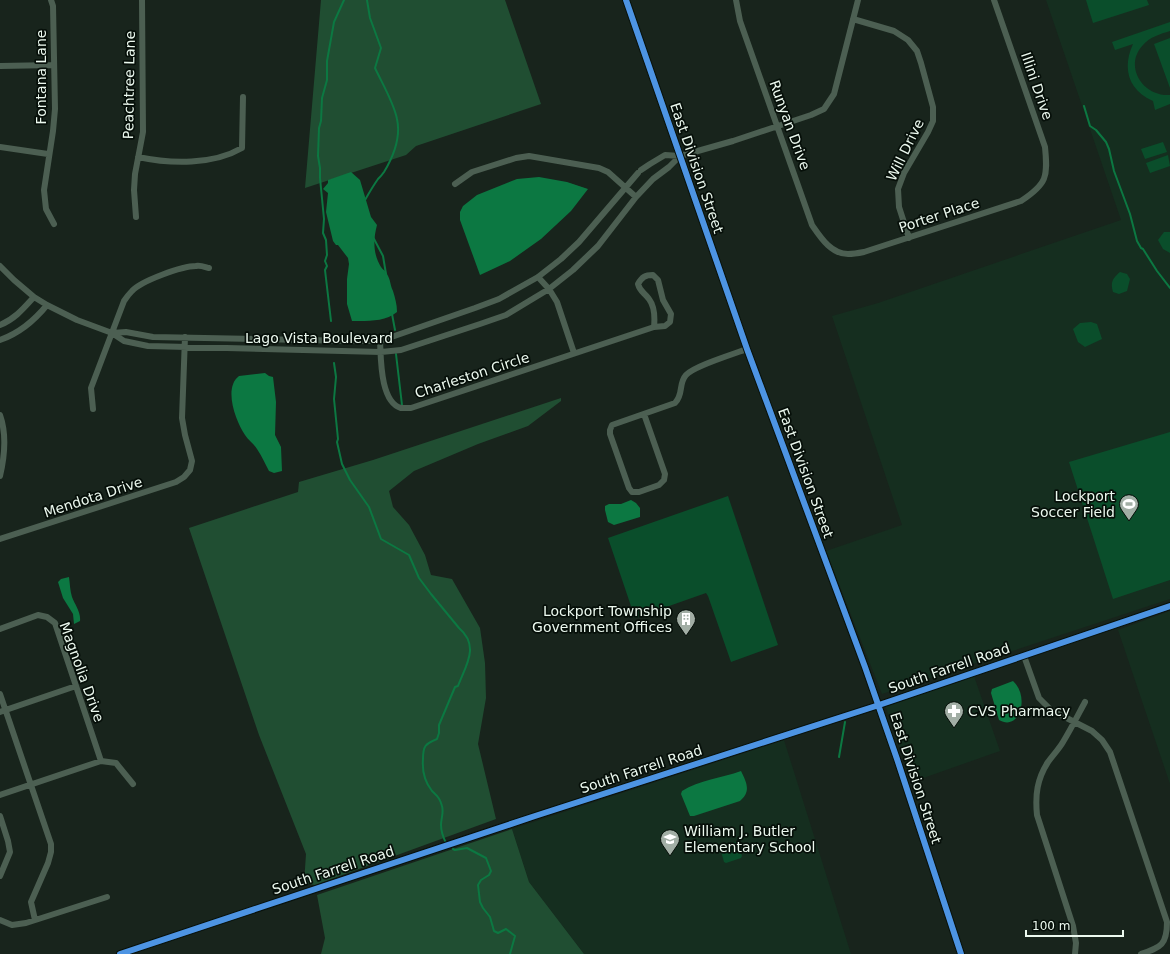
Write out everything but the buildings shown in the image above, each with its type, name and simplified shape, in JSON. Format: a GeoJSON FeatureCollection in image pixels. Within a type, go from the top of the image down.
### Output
{"type":"FeatureCollection","features":[{"type":"Feature","properties":{"kind":"street","name":"Fontana Lane"},"geometry":{"type":"LineString","coordinates":[[51,0],[53,6],[55,109],[44,190],[46,209],[54,224]]}},
{"type":"Feature","properties":{"kind":"street","name":"Peachtree Lane"},"geometry":{"type":"LineString","coordinates":[[136,217],[134,190],[135,174],[143,132],[142,0]]}},
{"type":"Feature","properties":{"kind":"street","name":"East Division Street"},"geometry":{"type":"LineString","coordinates":[[626,0],[747,349],[878,705],[961,954]]}},
{"type":"Feature","properties":{"kind":"street","name":"Runyan Drive"},"geometry":{"type":"LineString","coordinates":[[736,0],[740,21],[812,225],[823,241],[835,251]]}},
{"type":"Feature","properties":{"kind":"street"},"geometry":{"type":"LineString","coordinates":[[680,156],[811,116],[824,109],[834,94],[858,0]]}},
{"type":"Feature","properties":{"kind":"street","name":"Illini Drive"},"geometry":{"type":"LineString","coordinates":[[994,0],[1045,147],[1047,166],[1044,181]]}},
{"type":"Feature","properties":{"kind":"street","name":"Will Drive"},"geometry":{"type":"LineString","coordinates":[[853,19],[894,31],[908,40],[917,51],[933,107],[933,121],[904,173],[898,189],[899,206],[909,238]]}},
{"type":"Feature","properties":{"kind":"street"},"geometry":{"type":"LineString","coordinates":[[0,66],[54,65]]}},
{"type":"Feature","properties":{"kind":"street"},"geometry":{"type":"LineString","coordinates":[[138,157],[160,162],[184,162],[206,160],[234,152],[242,148],[242,97]]}},
{"type":"Feature","properties":{"kind":"street"},"geometry":{"type":"LineString","coordinates":[[0,147],[48,154]]}},
{"type":"Feature","properties":{"kind":"street","name":"Lago Vista Boulevard"},"geometry":{"type":"LineString","coordinates":[[112,333],[126,332],[153,336],[185,337],[356,341],[380,340],[499,299],[538,277],[561,259],[579,242],[640,172],[665,155],[680,156]]}},
{"type":"Feature","properties":{"kind":"street"},"geometry":{"type":"LineString","coordinates":[[455,184],[472,172],[516,158],[529,156],[599,168],[608,172],[636,197]]}},
{"type":"Feature","properties":{"kind":"street","name":"Lago Vista Boulevard"},"geometry":{"type":"LineString","coordinates":[[0,266],[34,297],[47,305],[77,320],[112,333],[124,341],[148,346],[184,348],[381,352],[401,350],[506,315],[549,289],[573,270],[598,246],[636,197],[653,179],[680,156]]}},
{"type":"Feature","properties":{"kind":"street"},"geometry":{"type":"LineString","coordinates":[[653,162],[660,173]]}},
{"type":"Feature","properties":{"kind":"street","name":"Porter Place"},"geometry":{"type":"LineString","coordinates":[[835,251],[847,254],[864,252],[1021,201],[1035,192],[1044,181]]}},
{"type":"Feature","properties":{"kind":"street"},"geometry":{"type":"LineString","coordinates":[[93,409],[91,388],[124,301],[132,290],[149,280],[185,268],[197,266],[209,268]]}},
{"type":"Feature","properties":{"kind":"street","name":"Charleston Circle"},"geometry":{"type":"LineString","coordinates":[[380,340],[383,377],[388,395],[394,403],[401,408],[411,408],[654,327],[665,326],[670,322],[671,314],[663,300],[658,280],[653,275],[641,278],[638,284],[639,290],[648,298],[653,308],[655,316],[654,327]]}},
{"type":"Feature","properties":{"kind":"street"},"geometry":{"type":"LineString","coordinates":[[538,277],[549,289],[557,302],[574,353]]}},
{"type":"Feature","properties":{"kind":"street"},"geometry":{"type":"LineString","coordinates":[[0,324],[5,323],[21,312],[34,297]]}},
{"type":"Feature","properties":{"kind":"street"},"geometry":{"type":"LineString","coordinates":[[0,340],[22,330],[34,320],[47,305]]}},
{"type":"Feature","properties":{"kind":"street"},"geometry":{"type":"LineString","coordinates":[[184,348],[185,337]]}},
{"type":"Feature","properties":{"kind":"street","name":"Mendota Drive"},"geometry":{"type":"LineString","coordinates":[[0,539],[176,482],[184,477],[190,470],[192,461],[182,418],[184,348]]}},
{"type":"Feature","properties":{"kind":"street"},"geometry":{"type":"LineString","coordinates":[[644,414],[665,474],[664,480],[659,485],[639,492],[632,492],[629,488],[610,430],[612,425],[675,403],[680,398],[682,381],[687,374],[696,368],[747,349]]}},
{"type":"Feature","properties":{"kind":"street"},"geometry":{"type":"LineString","coordinates":[[0,415],[5,439],[4,459],[0,476]]}},
{"type":"Feature","properties":{"kind":"street","name":"South Farrell Road"},"geometry":{"type":"LineString","coordinates":[[120,954],[514,823],[878,705],[1170,606]]}},
{"type":"Feature","properties":{"kind":"street","name":"Magnolia Drive"},"geometry":{"type":"LineString","coordinates":[[0,629],[38,615],[47,617],[55,623],[101,761]]}},
{"type":"Feature","properties":{"kind":"street"},"geometry":{"type":"LineString","coordinates":[[1024,656],[1040,698],[1051,710],[1092,731],[1102,740],[1110,752],[1167,922],[1167,934],[1163,943],[1156,949],[1141,954]]}},
{"type":"Feature","properties":{"kind":"street"},"geometry":{"type":"LineString","coordinates":[[3,711],[76,686]]}},
{"type":"Feature","properties":{"kind":"street"},"geometry":{"type":"LineString","coordinates":[[0,694],[3,711],[31,784],[51,844],[51,852],[48,862],[31,902],[35,920]]}},
{"type":"Feature","properties":{"kind":"street"},"geometry":{"type":"LineString","coordinates":[[1075,954],[1076,943],[1073,926],[1037,815],[1036,800],[1037,785],[1042,773],[1063,743],[1085,702]]}},
{"type":"Feature","properties":{"kind":"street"},"geometry":{"type":"LineString","coordinates":[[0,795],[101,761],[116,763],[133,784]]}},
{"type":"Feature","properties":{"kind":"street"},"geometry":{"type":"LineString","coordinates":[[0,816],[10,852],[0,876]]}},
{"type":"Feature","properties":{"kind":"street"},"geometry":{"type":"LineString","coordinates":[[0,920],[12,925],[26,923],[107,897]]}},
{"type":"Feature","properties":{"kind":"shaded area"},"geometry":{"type":"Polygon","coordinates":[[[321,0],[505,0],[541,104],[416,146],[406,155],[305,188],[321,0]]]}},
{"type":"Feature","properties":{"kind":"shaded area"},"geometry":{"type":"Polygon","coordinates":[[[1046,0],[1170,0],[1170,599],[882,694],[826,551],[902,525],[832,316],[878,303],[1121,220],[1046,0]]]}},
{"type":"Feature","properties":{"kind":"shaded area"},"geometry":{"type":"Polygon","coordinates":[[[1086,0],[1147,0],[1149,5],[1093,23],[1086,0]]]}},
{"type":"Feature","properties":{"kind":"shaded area"},"geometry":{"type":"Polygon","coordinates":[[[1170,22],[1170,31],[1155,36],[1146,42],[1137,53],[1135,62],[1139,79],[1144,86],[1160,94],[1170,95],[1170,104],[1155,110],[1153,101],[1138,91],[1130,77],[1128,61],[1133,44],[1115,50],[1112,42],[1170,22]]]}},
{"type":"Feature","properties":{"kind":"shaded area"},"geometry":{"type":"Polygon","coordinates":[[[1170,38],[1170,88],[1154,44],[1170,38]]]}},
{"type":"Feature","properties":{"kind":"shaded area"},"geometry":{"type":"Polygon","coordinates":[[[1163,142],[1167,152],[1145,159],[1141,149],[1163,142]]]}},
{"type":"Feature","properties":{"kind":"shaded area"},"geometry":{"type":"Polygon","coordinates":[[[1168,155],[1170,166],[1150,173],[1146,163],[1168,155]]]}},
{"type":"Feature","properties":{"kind":"shaded area"},"geometry":{"type":"Polygon","coordinates":[[[351,172],[360,180],[371,217],[377,225],[374,241],[376,257],[388,276],[396,301],[397,312],[387,318],[370,321],[352,321],[347,304],[348,258],[333,241],[326,212],[328,193],[323,189],[328,183],[328,180],[351,172]]]}},
{"type":"Feature","properties":{"kind":"shaded area"},"geometry":{"type":"Polygon","coordinates":[[[539,177],[567,182],[588,189],[571,211],[541,239],[510,261],[480,275],[460,220],[460,212],[463,206],[477,195],[517,179],[539,177]]]}},
{"type":"Feature","properties":{"kind":"shaded area"},"geometry":{"type":"Polygon","coordinates":[[[1164,232],[1170,232],[1170,253],[1163,249],[1158,240],[1164,232]]]}},
{"type":"Feature","properties":{"kind":"shaded area"},"geometry":{"type":"Polygon","coordinates":[[[1120,272],[1127,274],[1130,279],[1127,291],[1119,294],[1113,292],[1112,283],[1114,278],[1120,272]]]}},
{"type":"Feature","properties":{"kind":"shaded area"},"geometry":{"type":"Polygon","coordinates":[[[1091,322],[1097,324],[1102,339],[1085,347],[1078,342],[1073,329],[1080,323],[1091,322]]]}},
{"type":"Feature","properties":{"kind":"shaded area"},"geometry":{"type":"Polygon","coordinates":[[[265,373],[273,377],[276,402],[275,435],[281,447],[282,471],[274,473],[269,471],[259,452],[246,437],[235,414],[231,397],[234,381],[239,376],[265,373]]]}},
{"type":"Feature","properties":{"kind":"shaded area"},"geometry":{"type":"Polygon","coordinates":[[[561,398],[561,401],[528,426],[478,444],[414,471],[389,491],[393,507],[409,525],[425,555],[431,575],[452,579],[480,628],[485,663],[486,698],[478,744],[496,819],[315,885],[304,883],[306,854],[259,735],[189,528],[298,492],[299,482],[373,460],[561,398]]]}},
{"type":"Feature","properties":{"kind":"shaded area","name":"Lockport Soccer Field"},"geometry":{"type":"Polygon","coordinates":[[[1170,432],[1170,580],[1113,599],[1069,462],[1170,432]]]}},
{"type":"Feature","properties":{"kind":"shaded area"},"geometry":{"type":"Polygon","coordinates":[[[728,496],[778,645],[731,662],[706,593],[635,618],[608,538],[728,496]]]}},
{"type":"Feature","properties":{"kind":"shaded area"},"geometry":{"type":"Polygon","coordinates":[[[631,500],[640,508],[640,517],[614,525],[608,522],[605,506],[609,504],[621,504],[631,500]]]}},
{"type":"Feature","properties":{"kind":"shaded area"},"geometry":{"type":"Polygon","coordinates":[[[69,577],[71,595],[79,612],[80,618],[80,621],[74,624],[73,614],[63,598],[58,582],[61,579],[69,577]]]}},
{"type":"Feature","properties":{"kind":"shaded area"},"geometry":{"type":"Polygon","coordinates":[[[1170,611],[1170,784],[1118,630],[1170,611]]]}},
{"type":"Feature","properties":{"kind":"shaded area"},"geometry":{"type":"Polygon","coordinates":[[[974,676],[1000,751],[912,782],[885,705],[974,676]]]}},
{"type":"Feature","properties":{"kind":"shaded area"},"geometry":{"type":"Polygon","coordinates":[[[1013,681],[1018,687],[1022,703],[1017,717],[1012,721],[1006,722],[999,720],[991,693],[992,689],[1013,681]]]}},
{"type":"Feature","properties":{"kind":"shaded area","name":"William J. Butler Elementary School"},"geometry":{"type":"Polygon","coordinates":[[[784,740],[851,954],[584,954],[529,882],[512,829],[784,740]]]}},
{"type":"Feature","properties":{"kind":"shaded area"},"geometry":{"type":"Polygon","coordinates":[[[741,771],[745,779],[747,791],[740,801],[690,816],[681,794],[682,791],[703,782],[741,771]]]}},
{"type":"Feature","properties":{"kind":"shaded area"},"geometry":{"type":"Polygon","coordinates":[[[512,829],[529,882],[584,954],[321,954],[325,938],[317,895],[512,829]]]}},
{"type":"Feature","properties":{"kind":"shaded area"},"geometry":{"type":"Polygon","coordinates":[[[736,842],[738,843],[742,856],[741,858],[726,863],[724,862],[720,848],[721,846],[736,842]]]}},
{"type":"Feature","properties":{"kind":"waterway"},"geometry":{"type":"LineString","coordinates":[[331,321],[325,270],[327,266],[325,261],[327,255],[326,240],[323,233],[324,219],[318,156],[319,128],[321,121],[322,98],[327,80],[327,61],[334,22],[344,0]]}},
{"type":"Feature","properties":{"kind":"waterway"},"geometry":{"type":"LineString","coordinates":[[365,200],[384,172],[390,160],[398,133],[397,119],[393,106],[375,68],[381,48],[370,18],[367,0]]}},
{"type":"Feature","properties":{"kind":"waterway"},"geometry":{"type":"LineString","coordinates":[[1084,106],[1090,126],[1096,130],[1106,142],[1109,149],[1114,171],[1130,214],[1137,241],[1170,288]]}},
{"type":"Feature","properties":{"kind":"waterway"},"geometry":{"type":"LineString","coordinates":[[373,237],[383,256],[386,274]]}},
{"type":"Feature","properties":{"kind":"waterway"},"geometry":{"type":"LineString","coordinates":[[392,314],[395,330]]}},
{"type":"Feature","properties":{"kind":"waterway"},"geometry":{"type":"LineString","coordinates":[[396,354],[402,405]]}},
{"type":"Feature","properties":{"kind":"waterway"},"geometry":{"type":"LineString","coordinates":[[334,363],[336,377],[334,399],[338,439],[337,442],[342,464],[350,480],[369,507],[381,539],[409,555],[419,578],[469,642],[470,649],[467,663],[458,686],[455,687],[439,725],[437,739],[427,744],[424,748],[424,776],[429,787],[438,797],[443,809],[441,830],[446,843]]}},
{"type":"Feature","properties":{"kind":"waterway"},"geometry":{"type":"LineString","coordinates":[[839,757],[845,722]]}},
{"type":"Feature","properties":{"kind":"waterway"},"geometry":{"type":"LineString","coordinates":[[453,849],[467,848],[486,858],[491,871],[489,875],[481,880],[478,885],[480,902],[490,917],[494,931],[498,933],[506,929],[515,936],[510,954]]}},
{"type":"Feature","properties":{"kind":"cycle path"},"geometry":{"type":"LineString","coordinates":[[626,0],[747,349],[865,667],[961,954]]}},
{"type":"Feature","properties":{"kind":"cycle path"},"geometry":{"type":"LineString","coordinates":[[120,954],[535,816],[879,705],[1170,606]]}},
{"type":"Feature","properties":{"kind":"place","name":"Lockport Soccer Field"},"geometry":{"type":"Point","coordinates":[1129,521]}},
{"type":"Feature","properties":{"kind":"place","name":"Lockport Township Government Offices"},"geometry":{"type":"Point","coordinates":[686,636]}},
{"type":"Feature","properties":{"kind":"place","name":"CVS Pharmacy"},"geometry":{"type":"Point","coordinates":[954,728]}},
{"type":"Feature","properties":{"kind":"place","name":"William J. Butler Elementary School"},"geometry":{"type":"Point","coordinates":[670,856]}}]}
